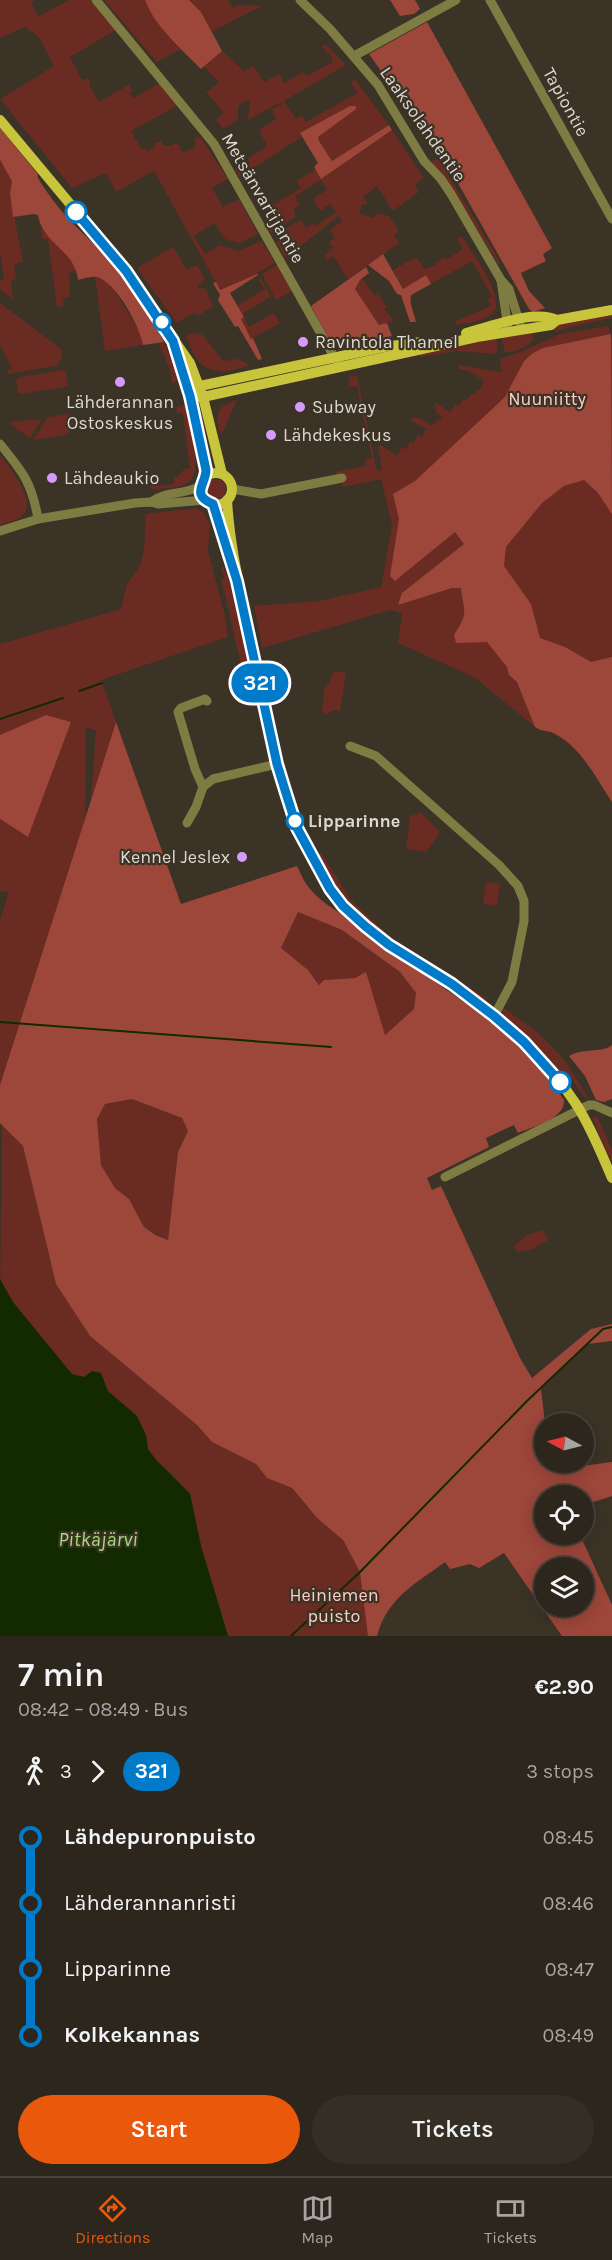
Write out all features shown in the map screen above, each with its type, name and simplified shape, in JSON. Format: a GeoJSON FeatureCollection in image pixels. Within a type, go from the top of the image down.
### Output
{"type":"FeatureCollection","features":[{"type":"Feature","properties":{"kind":"main road"},"geometry":{"type":"LineString","coordinates":[[0,120],[126,271],[189,363],[200,386],[222,474],[230,482],[232,489],[227,500],[237,581],[277,764],[297,828],[330,889],[343,906],[389,945],[452,984],[524,1042],[554,1074],[580,1110],[612,1178]]}},
{"type":"Feature","properties":{"kind":"main road"},"geometry":{"type":"LineString","coordinates":[[190,396],[203,397],[421,342],[514,326],[548,316],[557,320],[612,310]]}},
{"type":"Feature","properties":{"kind":"main road"},"geometry":{"type":"LineString","coordinates":[[173,341],[190,396],[203,481],[202,496],[209,502],[237,581]]}},
{"type":"Feature","properties":{"kind":"main road"},"geometry":{"type":"LineString","coordinates":[[190,396],[200,386],[338,362]]}},
{"type":"Feature","properties":{"kind":"main road"},"geometry":{"type":"LineString","coordinates":[[203,481],[213,473],[222,474]]}},
{"type":"Feature","properties":{"kind":"main road"},"geometry":{"type":"LineString","coordinates":[[209,502],[220,504],[227,500]]}},
{"type":"Feature","properties":{"kind":"street","name":"Metsänvartijantie"},"geometry":{"type":"LineString","coordinates":[[96,0],[214,144],[338,362]]}},
{"type":"Feature","properties":{"kind":"street","name":"Laaksolahdentie"},"geometry":{"type":"LineString","coordinates":[[300,0],[354,56],[378,85],[422,158],[451,194],[501,280],[509,289],[514,326]]}},
{"type":"Feature","properties":{"kind":"street"},"geometry":{"type":"LineString","coordinates":[[354,56],[456,0]]}},
{"type":"Feature","properties":{"kind":"street","name":"Tapiontie"},"geometry":{"type":"LineString","coordinates":[[490,0],[612,219]]}},
{"type":"Feature","properties":{"kind":"street"},"geometry":{"type":"LineString","coordinates":[[0,444],[26,476],[34,497],[38,519]]}},
{"type":"Feature","properties":{"kind":"street"},"geometry":{"type":"LineString","coordinates":[[232,489],[261,494],[342,478]]}},
{"type":"Feature","properties":{"kind":"street"},"geometry":{"type":"LineString","coordinates":[[151,502],[158,497],[192,490],[203,481]]}},
{"type":"Feature","properties":{"kind":"street"},"geometry":{"type":"LineString","coordinates":[[0,531],[38,519],[151,502],[158,504],[209,502]]}},
{"type":"Feature","properties":{"kind":"street"},"geometry":{"type":"LineString","coordinates":[[202,788],[178,712],[181,708],[205,699],[207,701]]}},
{"type":"Feature","properties":{"kind":"street"},"geometry":{"type":"LineString","coordinates":[[350,746],[376,756],[499,865],[518,886],[524,901],[522,931],[512,982],[494,1016]]}},
{"type":"Feature","properties":{"kind":"street"},"geometry":{"type":"LineString","coordinates":[[187,823],[196,807],[202,788],[213,779],[277,764]]}},
{"type":"Feature","properties":{"kind":"street"},"geometry":{"type":"LineString","coordinates":[[445,1177],[580,1110],[594,1105],[612,1113]]}},
{"type":"Feature","properties":{"kind":"green space"},"geometry":{"type":"Polygon","coordinates":[[[0,0],[34,0],[31,4],[39,16],[69,0],[90,0],[116,30],[70,57],[82,80],[88,78],[91,84],[89,85],[99,102],[129,85],[133,91],[129,93],[133,98],[160,83],[177,106],[131,131],[142,150],[145,148],[147,151],[156,146],[154,143],[162,141],[163,145],[173,146],[177,143],[181,147],[179,149],[184,153],[196,145],[194,139],[200,137],[228,179],[212,188],[223,207],[239,199],[258,234],[239,243],[225,239],[214,223],[194,236],[205,254],[220,245],[238,251],[262,241],[275,263],[257,274],[220,290],[154,171],[116,192],[106,173],[72,188],[0,99],[54,66],[39,37],[25,27],[0,38],[0,0]]]}},
{"type":"Feature","properties":{"kind":"green space"},"geometry":{"type":"Polygon","coordinates":[[[104,0],[145,0],[148,9],[181,49],[157,62],[104,0]]]}},
{"type":"Feature","properties":{"kind":"green space"},"geometry":{"type":"Polygon","coordinates":[[[145,0],[189,0],[201,12],[222,51],[201,69],[161,28],[145,0]]]}},
{"type":"Feature","properties":{"kind":"green space"},"geometry":{"type":"Polygon","coordinates":[[[189,0],[228,0],[233,8],[239,5],[262,6],[211,32],[201,12],[189,0]]]}},
{"type":"Feature","properties":{"kind":"green space"},"geometry":{"type":"Polygon","coordinates":[[[390,0],[415,0],[420,9],[414,14],[400,16],[390,0]]]}},
{"type":"Feature","properties":{"kind":"green space"},"geometry":{"type":"Polygon","coordinates":[[[427,22],[552,248],[543,254],[546,261],[521,273],[529,291],[545,308],[533,312],[529,309],[433,139],[415,119],[369,54],[427,22]]]}},
{"type":"Feature","properties":{"kind":"green space"},"geometry":{"type":"Polygon","coordinates":[[[325,44],[346,65],[284,101],[296,119],[302,115],[306,122],[357,93],[351,82],[355,79],[389,125],[332,161],[318,137],[325,131],[300,134],[302,137],[239,177],[235,170],[249,162],[248,159],[267,146],[259,130],[276,119],[272,110],[283,103],[248,120],[250,101],[246,100],[238,107],[238,120],[223,129],[216,120],[224,113],[206,92],[219,83],[204,66],[222,51],[244,71],[254,66],[264,82],[279,74],[284,83],[303,72],[307,76],[333,62],[331,56],[322,47],[325,44]]]}},
{"type":"Feature","properties":{"kind":"green space"},"geometry":{"type":"Polygon","coordinates":[[[350,106],[356,106],[356,109],[318,137],[332,161],[389,125],[392,130],[321,179],[314,167],[318,163],[300,133],[350,106]]]}},
{"type":"Feature","properties":{"kind":"green space"},"geometry":{"type":"Polygon","coordinates":[[[0,128],[37,173],[45,190],[61,210],[114,263],[138,296],[164,342],[143,345],[126,306],[104,280],[89,277],[78,280],[71,261],[46,233],[38,215],[13,217],[10,193],[12,181],[0,160],[0,128]]]}},
{"type":"Feature","properties":{"kind":"green space"},"geometry":{"type":"Polygon","coordinates":[[[392,130],[424,178],[415,185],[419,192],[393,211],[377,186],[363,197],[367,203],[362,204],[359,214],[373,218],[377,213],[389,216],[399,231],[394,234],[399,243],[348,279],[333,256],[327,260],[324,256],[333,248],[329,242],[335,238],[330,230],[342,221],[339,216],[285,258],[276,242],[287,233],[285,229],[298,221],[302,221],[306,228],[314,223],[316,226],[336,212],[330,204],[320,211],[313,198],[327,190],[321,180],[295,196],[299,205],[294,209],[296,217],[271,233],[267,226],[274,221],[267,209],[301,188],[297,181],[316,169],[321,179],[392,130]]]}},
{"type":"Feature","properties":{"kind":"green space"},"geometry":{"type":"Polygon","coordinates":[[[438,158],[500,263],[498,264],[445,177],[431,162],[438,158]]]}},
{"type":"Feature","properties":{"kind":"green space"},"geometry":{"type":"Polygon","coordinates":[[[0,160],[12,181],[10,193],[23,262],[14,265],[16,279],[11,280],[13,299],[0,289],[0,281],[4,280],[0,253],[0,160]]]}},
{"type":"Feature","properties":{"kind":"green space"},"geometry":{"type":"Polygon","coordinates":[[[40,228],[71,258],[76,271],[69,272],[70,297],[63,298],[64,306],[57,307],[48,239],[42,239],[40,228]]]}},
{"type":"Feature","properties":{"kind":"green space"},"geometry":{"type":"Polygon","coordinates":[[[461,237],[491,284],[496,303],[495,310],[488,317],[456,325],[456,321],[491,306],[488,299],[492,296],[472,261],[431,284],[426,275],[403,289],[393,270],[414,258],[418,259],[424,269],[436,265],[435,263],[445,257],[447,259],[463,249],[457,239],[461,237]]]}},
{"type":"Feature","properties":{"kind":"green space"},"geometry":{"type":"Polygon","coordinates":[[[173,247],[187,270],[197,265],[205,279],[198,286],[199,289],[205,288],[213,307],[197,316],[194,313],[177,323],[137,268],[173,247]]]}},
{"type":"Feature","properties":{"kind":"green space"},"geometry":{"type":"Polygon","coordinates":[[[383,254],[403,289],[426,275],[431,284],[411,295],[411,305],[416,322],[410,322],[401,295],[397,294],[389,281],[368,265],[383,254]]]}},
{"type":"Feature","properties":{"kind":"green space"},"geometry":{"type":"Polygon","coordinates":[[[277,265],[292,291],[276,300],[262,274],[277,265]]]}},
{"type":"Feature","properties":{"kind":"green space"},"geometry":{"type":"Polygon","coordinates":[[[366,267],[369,273],[360,280],[355,289],[379,325],[387,323],[392,336],[345,345],[330,341],[311,306],[366,267]]]}},
{"type":"Feature","properties":{"kind":"green space"},"geometry":{"type":"Polygon","coordinates":[[[257,274],[230,293],[244,317],[241,319],[262,359],[258,360],[238,326],[235,327],[218,300],[220,295],[213,283],[216,282],[220,290],[257,274]]]}},
{"type":"Feature","properties":{"kind":"green space"},"geometry":{"type":"Polygon","coordinates":[[[95,277],[110,283],[141,334],[143,345],[105,351],[95,277]]]}},
{"type":"Feature","properties":{"kind":"green space"},"geometry":{"type":"Polygon","coordinates":[[[261,278],[271,297],[242,314],[237,306],[265,289],[259,280],[261,278]]]}},
{"type":"Feature","properties":{"kind":"green space"},"geometry":{"type":"Polygon","coordinates":[[[360,280],[363,280],[375,296],[378,294],[387,307],[384,309],[394,321],[379,325],[355,289],[360,280]]]}},
{"type":"Feature","properties":{"kind":"green space"},"geometry":{"type":"Polygon","coordinates":[[[0,303],[61,349],[61,359],[56,366],[8,374],[7,371],[12,368],[0,345],[0,303]]]}},
{"type":"Feature","properties":{"kind":"green space"},"geometry":{"type":"Polygon","coordinates":[[[274,313],[280,323],[251,339],[240,319],[244,317],[249,327],[274,313]]]}},
{"type":"Feature","properties":{"kind":"green space"},"geometry":{"type":"Polygon","coordinates":[[[612,315],[612,318],[556,332],[553,329],[553,326],[612,315]]]}},
{"type":"Feature","properties":{"kind":"green space"},"geometry":{"type":"Polygon","coordinates":[[[608,326],[612,339],[612,802],[588,765],[566,741],[554,733],[535,727],[474,677],[398,643],[402,613],[390,610],[262,648],[254,606],[319,601],[381,587],[392,525],[381,479],[343,487],[346,481],[345,474],[336,475],[336,472],[365,466],[365,460],[372,458],[357,386],[349,387],[349,377],[357,376],[377,471],[382,469],[378,447],[381,445],[397,456],[402,447],[406,449],[410,441],[413,443],[418,435],[422,437],[426,429],[409,420],[418,418],[432,426],[442,417],[436,412],[435,402],[450,412],[455,405],[459,406],[463,399],[466,401],[471,394],[474,395],[478,389],[480,390],[484,381],[469,371],[459,369],[459,365],[501,372],[500,359],[560,334],[608,326]]]}},
{"type":"Feature","properties":{"kind":"green space"},"geometry":{"type":"Polygon","coordinates":[[[536,331],[532,334],[533,340],[527,345],[516,351],[505,352],[501,338],[536,331]]]}},
{"type":"Feature","properties":{"kind":"green space"},"geometry":{"type":"Polygon","coordinates":[[[192,333],[203,335],[223,361],[239,359],[249,365],[223,371],[204,366],[195,357],[186,336],[192,333]]]}},
{"type":"Feature","properties":{"kind":"green space","name":"Nuuniitty"},"geometry":{"type":"Polygon","coordinates":[[[611,334],[612,514],[598,493],[584,480],[564,486],[542,503],[506,547],[504,566],[531,604],[540,638],[565,647],[591,662],[612,657],[612,802],[574,748],[554,733],[535,727],[517,682],[509,675],[507,667],[487,642],[456,643],[454,635],[464,617],[461,588],[452,588],[398,605],[402,593],[464,544],[455,532],[395,581],[390,576],[399,519],[393,494],[415,481],[505,397],[524,361],[533,353],[543,348],[611,334]]]}},
{"type":"Feature","properties":{"kind":"green space"},"geometry":{"type":"Polygon","coordinates":[[[496,339],[498,349],[496,354],[456,351],[420,357],[419,354],[496,339]]]}},
{"type":"Feature","properties":{"kind":"green space"},"geometry":{"type":"Polygon","coordinates":[[[164,342],[180,380],[172,383],[170,370],[159,343],[164,342]]]}},
{"type":"Feature","properties":{"kind":"green space"},"geometry":{"type":"Polygon","coordinates":[[[64,370],[68,385],[65,387],[19,394],[16,380],[20,377],[64,370]]]}},
{"type":"Feature","properties":{"kind":"green space"},"geometry":{"type":"Polygon","coordinates":[[[237,400],[221,436],[217,417],[219,412],[225,405],[237,400]]]}},
{"type":"Feature","properties":{"kind":"green space"},"geometry":{"type":"Polygon","coordinates":[[[185,405],[195,448],[195,471],[191,480],[184,485],[151,490],[151,482],[153,481],[154,486],[174,484],[174,478],[184,469],[190,468],[183,413],[177,413],[176,407],[185,405]]]}},
{"type":"Feature","properties":{"kind":"green space"},"geometry":{"type":"Polygon","coordinates":[[[72,415],[73,424],[67,435],[33,440],[48,417],[72,415]]]}},
{"type":"Feature","properties":{"kind":"green space"},"geometry":{"type":"Polygon","coordinates":[[[42,419],[30,438],[10,424],[10,422],[42,419]]]}},
{"type":"Feature","properties":{"kind":"green space"},"geometry":{"type":"Polygon","coordinates":[[[0,455],[20,484],[27,501],[23,515],[0,525],[0,455]]]}},
{"type":"Feature","properties":{"kind":"green space"},"geometry":{"type":"Polygon","coordinates":[[[216,479],[223,482],[226,489],[223,496],[216,499],[209,496],[206,489],[209,482],[216,479]]]}},
{"type":"Feature","properties":{"kind":"green space"},"geometry":{"type":"Polygon","coordinates":[[[196,508],[203,512],[210,524],[208,551],[225,616],[228,637],[101,680],[116,722],[91,800],[96,730],[86,727],[85,820],[0,1085],[0,920],[9,891],[0,892],[0,819],[27,837],[46,715],[0,735],[0,644],[121,609],[127,584],[140,566],[144,550],[146,514],[196,508]]]}},
{"type":"Feature","properties":{"kind":"green space"},"geometry":{"type":"Polygon","coordinates":[[[223,567],[235,595],[262,719],[248,686],[238,651],[221,580],[224,578],[221,568],[223,567]]]}},
{"type":"Feature","properties":{"kind":"green space"},"geometry":{"type":"Polygon","coordinates":[[[335,671],[346,673],[340,711],[334,710],[325,715],[322,711],[325,685],[329,685],[335,671]]]}},
{"type":"Feature","properties":{"kind":"green space"},"geometry":{"type":"Polygon","coordinates":[[[46,715],[71,722],[28,837],[0,819],[0,735],[46,715]]]}},
{"type":"Feature","properties":{"kind":"green space"},"geometry":{"type":"Polygon","coordinates":[[[116,722],[181,904],[297,866],[315,895],[378,943],[465,1003],[519,1046],[564,1100],[560,1112],[547,1121],[518,1133],[514,1125],[486,1138],[489,1147],[427,1178],[432,1190],[441,1186],[520,1358],[532,1378],[591,1329],[612,1324],[612,1341],[587,1344],[541,1389],[544,1413],[534,1413],[534,1473],[594,1473],[594,1464],[612,1462],[612,1496],[594,1502],[594,1485],[534,1485],[534,1545],[585,1545],[590,1557],[534,1557],[534,1596],[504,1553],[479,1568],[470,1564],[450,1569],[445,1562],[413,1585],[395,1602],[377,1636],[368,1636],[360,1572],[343,1540],[317,1518],[292,1488],[267,1478],[256,1464],[212,1442],[197,1425],[90,1336],[56,1284],[23,1146],[0,1123],[0,1085],[116,722]],[[298,912],[281,948],[308,970],[319,985],[324,980],[355,978],[366,972],[385,1035],[414,1009],[416,993],[400,972],[342,930],[298,912]],[[132,1099],[105,1104],[97,1119],[101,1165],[115,1188],[129,1199],[144,1227],[168,1240],[178,1152],[188,1131],[182,1118],[132,1099]]]}},
{"type":"Feature","properties":{"kind":"green space"},"geometry":{"type":"Polygon","coordinates":[[[421,813],[440,831],[426,852],[406,849],[410,816],[421,813]]]}},
{"type":"Feature","properties":{"kind":"green space"},"geometry":{"type":"Polygon","coordinates":[[[320,853],[351,900],[386,933],[382,933],[372,925],[345,897],[317,854],[320,853]]]}},
{"type":"Feature","properties":{"kind":"green space"},"geometry":{"type":"Polygon","coordinates":[[[486,882],[500,884],[497,906],[483,904],[486,882]]]}},
{"type":"Feature","properties":{"kind":"green space"},"geometry":{"type":"Polygon","coordinates":[[[298,912],[342,930],[400,972],[416,993],[414,1009],[385,1035],[356,978],[324,980],[319,985],[315,978],[281,948],[298,912]]]}},
{"type":"Feature","properties":{"kind":"green space"},"geometry":{"type":"Polygon","coordinates":[[[397,941],[489,1000],[482,999],[397,941]]]}},
{"type":"Feature","properties":{"kind":"green space"},"geometry":{"type":"Polygon","coordinates":[[[503,1008],[552,1047],[570,1069],[588,1098],[584,1097],[567,1072],[556,1067],[502,1015],[503,1008]]]}},
{"type":"Feature","properties":{"kind":"green space"},"geometry":{"type":"Polygon","coordinates":[[[612,1045],[612,1099],[604,1102],[596,1100],[585,1076],[569,1056],[608,1048],[612,1045]]]}},
{"type":"Feature","properties":{"kind":"green space"},"geometry":{"type":"Polygon","coordinates":[[[132,1099],[183,1118],[188,1131],[178,1152],[168,1240],[144,1227],[129,1199],[115,1188],[101,1165],[97,1118],[105,1104],[132,1099]]]}},
{"type":"Feature","properties":{"kind":"green space"},"geometry":{"type":"Polygon","coordinates":[[[597,1116],[612,1150],[612,1163],[592,1118],[597,1116]]]}},
{"type":"Feature","properties":{"kind":"green space","name":"Heiniemen puisto"},"geometry":{"type":"Polygon","coordinates":[[[2,1122],[23,1146],[56,1284],[90,1336],[197,1425],[212,1442],[256,1464],[267,1478],[291,1488],[317,1518],[343,1540],[360,1572],[527,1401],[537,1413],[534,1413],[534,1473],[594,1473],[594,1464],[612,1462],[612,1496],[594,1502],[594,1485],[534,1485],[534,1545],[585,1545],[590,1557],[534,1557],[534,1596],[504,1553],[479,1568],[470,1564],[450,1569],[445,1562],[413,1585],[395,1602],[377,1636],[228,1636],[201,1546],[190,1493],[168,1470],[97,1411],[0,1292],[2,1122]]]}},
{"type":"Feature","properties":{"kind":"green space"},"geometry":{"type":"Polygon","coordinates":[[[543,1230],[548,1240],[533,1249],[517,1252],[514,1246],[527,1235],[543,1230]]]}},
{"type":"Feature","properties":{"kind":"green space"},"geometry":{"type":"Polygon","coordinates":[[[594,1566],[612,1605],[612,1636],[562,1636],[549,1617],[594,1617],[594,1566]]]}},
{"type":"Feature","properties":{"kind":"green space"},"geometry":{"type":"Polygon","coordinates":[[[594,1566],[612,1605],[612,1636],[562,1636],[549,1617],[594,1617],[594,1566]]]}},
{"type":"Feature","properties":{"kind":"water","name":"Pitkäjärvi"},"geometry":{"type":"Polygon","coordinates":[[[0,1279],[13,1302],[72,1374],[84,1377],[92,1371],[101,1373],[108,1391],[137,1416],[146,1435],[148,1449],[190,1494],[201,1546],[228,1636],[0,1636],[0,1279]]]}},
{"type":"Feature","properties":{"kind":"waterway"},"geometry":{"type":"LineString","coordinates":[[79,691],[102,683]]}},
{"type":"Feature","properties":{"kind":"waterway"},"geometry":{"type":"LineString","coordinates":[[0,719],[63,698]]}},
{"type":"Feature","properties":{"kind":"waterway"},"geometry":{"type":"LineString","coordinates":[[0,1022],[331,1047]]}},
{"type":"Feature","properties":{"kind":"waterway"},"geometry":{"type":"LineString","coordinates":[[291,1636],[360,1572],[527,1401],[603,1329],[612,1327]]}},
{"type":"Feature","properties":{"kind":"bus line","name":"321"},"geometry":{"type":"LineString","coordinates":[[76,212],[126,271],[173,341],[190,396],[206,470],[200,491],[205,500],[213,504],[226,552],[237,581],[277,764],[297,828],[330,889],[343,906],[389,945],[452,984],[494,1016],[524,1042],[560,1082]]}},
{"type":"Feature","properties":{"kind":"place","name":"Ravintola Thamel"},"geometry":{"type":"Point","coordinates":[303,342]}},
{"type":"Feature","properties":{"kind":"place","name":"Lähderannan Ostoskeskus"},"geometry":{"type":"Point","coordinates":[120,382]}},
{"type":"Feature","properties":{"kind":"place","name":"Subway"},"geometry":{"type":"Point","coordinates":[300,407]}},
{"type":"Feature","properties":{"kind":"place","name":"Lähdekeskus"},"geometry":{"type":"Point","coordinates":[271,435]}},
{"type":"Feature","properties":{"kind":"place","name":"Lähdeaukio"},"geometry":{"type":"Point","coordinates":[52,478]}},
{"type":"Feature","properties":{"kind":"place","name":"Lipparinne"},"geometry":{"type":"Point","coordinates":[295,821]}},
{"type":"Feature","properties":{"kind":"place","name":"Kennel Jeslex"},"geometry":{"type":"Point","coordinates":[242,857]}}]}
